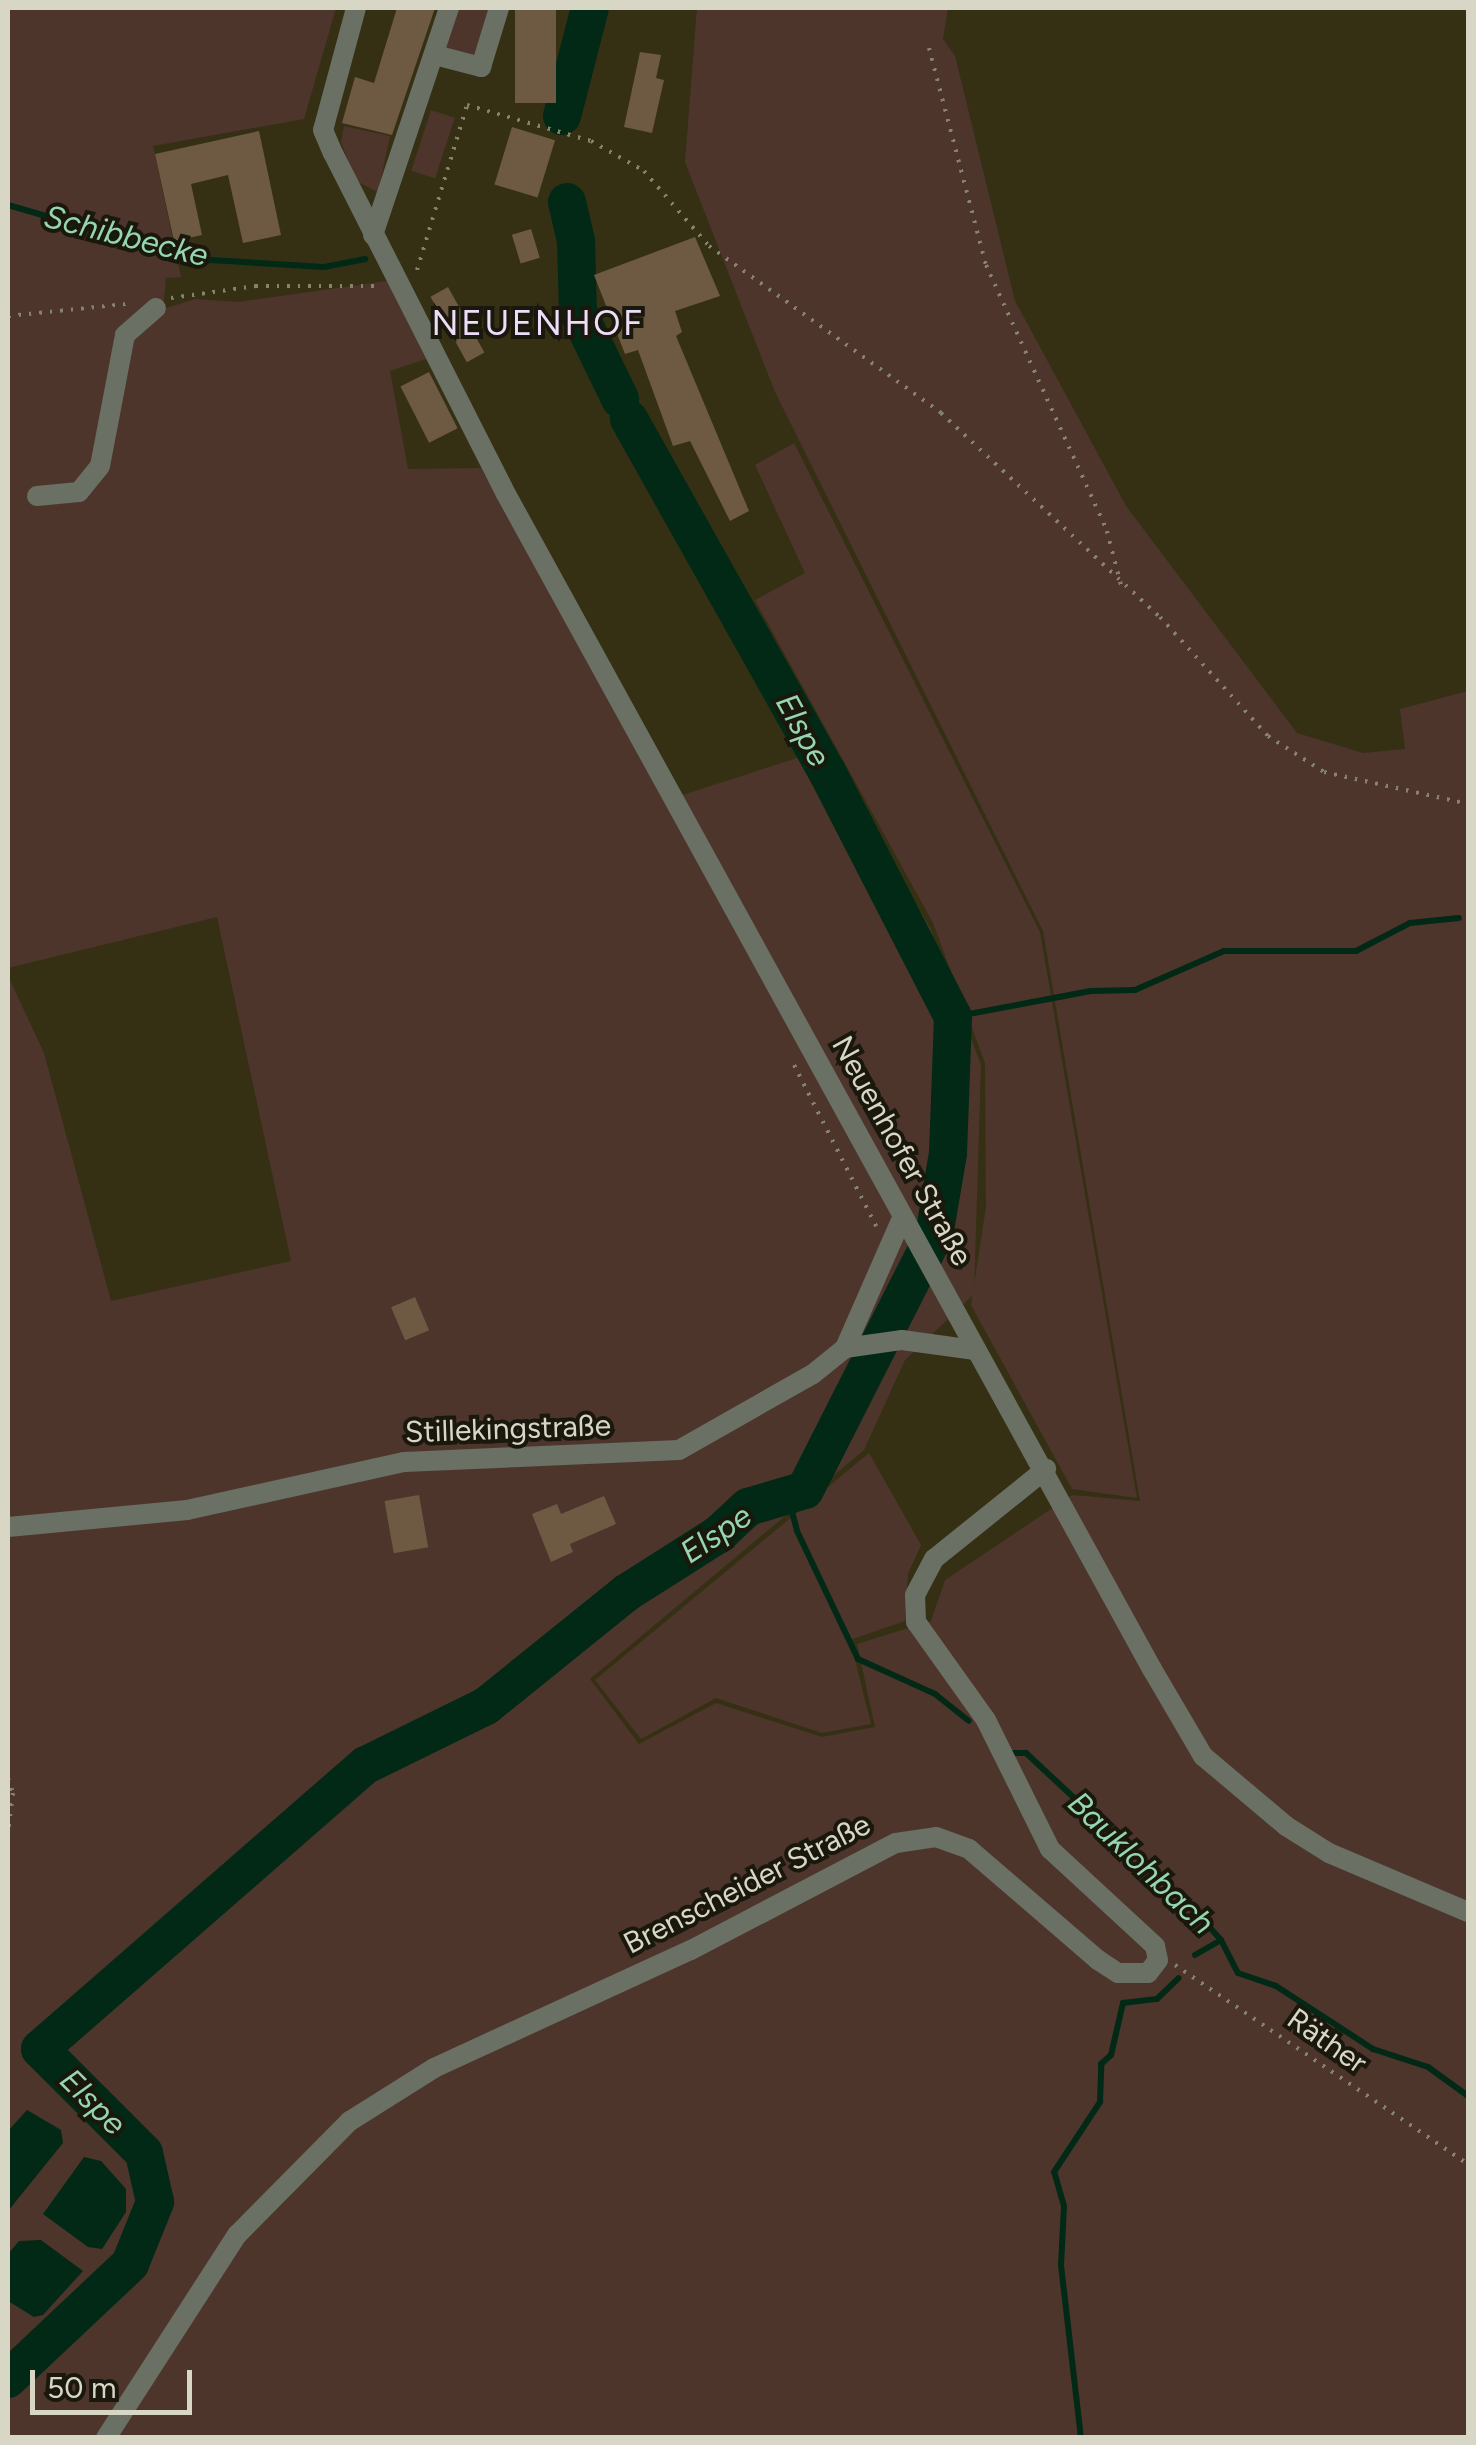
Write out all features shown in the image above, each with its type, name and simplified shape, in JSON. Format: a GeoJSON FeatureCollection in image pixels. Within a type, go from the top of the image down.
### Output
{"type":"FeatureCollection","features":[{"type":"Feature","properties":{"kind":"street","name":"Neuenhofer Straße"},"geometry":{"type":"LineString","coordinates":[[356,8],[323,130],[373,235],[506,494],[902,1218],[1046,1469],[1203,1756],[1286,1826],[1329,1854],[1468,1912]]}},
{"type":"Feature","properties":{"kind":"street"},"geometry":{"type":"LineString","coordinates":[[373,235],[449,8]]}},
{"type":"Feature","properties":{"kind":"street"},"geometry":{"type":"LineString","coordinates":[[435,55],[481,67],[498,8]]}},
{"type":"Feature","properties":{"kind":"street"},"geometry":{"type":"LineString","coordinates":[[37,496],[78,492],[100,466],[125,335],[156,308]]}},
{"type":"Feature","properties":{"kind":"street","name":"Stillekingstraße"},"geometry":{"type":"LineString","coordinates":[[8,1527],[187,1510],[404,1462],[680,1450],[813,1374],[845,1348],[902,1218]]}},
{"type":"Feature","properties":{"kind":"street"},"geometry":{"type":"LineString","coordinates":[[845,1348],[902,1340],[975,1350]]}},
{"type":"Feature","properties":{"kind":"street"},"geometry":{"type":"LineString","coordinates":[[1046,1469],[934,1559],[915,1595],[916,1622],[986,1720],[1050,1849],[1074,1878],[1146,1937],[1158,1960]]}},
{"type":"Feature","properties":{"kind":"street","name":"Brenscheider Straße"},"geometry":{"type":"LineString","coordinates":[[106,2438],[237,2235],[350,2121],[434,2068],[691,1950],[896,1843],[936,1837],[969,1849],[1118,1973],[1148,1973],[1158,1960]]}},
{"type":"Feature","properties":{"kind":"path"},"geometry":{"type":"LineString","coordinates":[[929,48],[986,265],[1108,531],[1120,585]]}},
{"type":"Feature","properties":{"kind":"path"},"geometry":{"type":"LineString","coordinates":[[8,316],[153,299],[156,308],[173,297],[256,286],[404,292],[468,104],[591,140],[644,171],[709,246],[941,413],[1120,585],[1160,618],[1268,736],[1324,772],[1468,804]]}},
{"type":"Feature","properties":{"kind":"path"},"geometry":{"type":"LineString","coordinates":[[8,1778],[13,1793],[8,1833]]}},
{"type":"Feature","properties":{"kind":"path","name":"Räther"},"geometry":{"type":"LineString","coordinates":[[1158,1960],[1186,1968],[1468,2164]]}},
{"type":"Feature","properties":{"kind":"shaded area"},"geometry":{"type":"Polygon","coordinates":[[[8,8],[336,8],[304,119],[153,146],[181,277],[166,278],[163,309],[195,299],[238,302],[387,281],[426,359],[390,371],[408,469],[481,468],[664,801],[828,748],[930,928],[981,1065],[974,1294],[905,1360],[864,1450],[590,1679],[639,1744],[716,1703],[822,1737],[875,1727],[857,1644],[931,1621],[945,1580],[1072,1495],[1140,1501],[1043,931],[775,392],[685,162],[697,8],[948,8],[943,39],[955,56],[1015,301],[1126,506],[1297,733],[1363,753],[1405,749],[1400,709],[1468,691],[1468,2437],[8,2437],[8,976],[44,1053],[111,1301],[291,1261],[217,917],[8,968],[8,8]]]}},
{"type":"Feature","properties":{"kind":"shaded area"},"geometry":{"type":"Polygon","coordinates":[[[450,8],[498,8],[476,58],[443,48],[450,8]]]}},
{"type":"Feature","properties":{"kind":"shaded area"},"geometry":{"type":"Polygon","coordinates":[[[431,110],[455,118],[435,179],[411,171],[431,110]]]}},
{"type":"Feature","properties":{"kind":"shaded area"},"geometry":{"type":"Polygon","coordinates":[[[344,126],[390,136],[378,192],[356,181],[341,142],[344,126]]]}},
{"type":"Feature","properties":{"kind":"shaded area"},"geometry":{"type":"Polygon","coordinates":[[[794,443],[1040,932],[1137,1498],[1072,1489],[971,1305],[986,1207],[985,1063],[933,923],[755,600],[805,573],[755,465],[794,443]]]}},
{"type":"Feature","properties":{"kind":"shaded area"},"geometry":{"type":"Polygon","coordinates":[[[869,1453],[921,1545],[908,1574],[905,1621],[850,1640],[871,1724],[822,1733],[716,1698],[641,1739],[595,1680],[869,1453]]]}},
{"type":"Feature","properties":{"kind":"shaded area"},"geometry":{"type":"Polygon","coordinates":[[[27,2110],[61,2130],[63,2143],[8,2211],[8,2131],[27,2110]]]}},
{"type":"Feature","properties":{"kind":"shaded area"},"geometry":{"type":"Polygon","coordinates":[[[84,2157],[101,2161],[126,2189],[126,2212],[102,2249],[88,2247],[43,2214],[84,2157]]]}},
{"type":"Feature","properties":{"kind":"shaded area"},"geometry":{"type":"Polygon","coordinates":[[[41,2240],[83,2271],[43,2315],[34,2317],[8,2301],[8,2254],[19,2241],[41,2240]]]}},
{"type":"Feature","properties":{"kind":"building"},"geometry":{"type":"Polygon","coordinates":[[[397,8],[435,8],[392,135],[342,123],[355,77],[374,83],[397,8]]]}},
{"type":"Feature","properties":{"kind":"building"},"geometry":{"type":"Polygon","coordinates":[[[515,8],[556,8],[556,103],[515,103],[515,8]]]}},
{"type":"Feature","properties":{"kind":"building"},"geometry":{"type":"Polygon","coordinates":[[[640,52],[661,55],[656,78],[664,80],[652,133],[624,127],[640,52]]]}},
{"type":"Feature","properties":{"kind":"building"},"geometry":{"type":"Polygon","coordinates":[[[512,127],[555,140],[537,198],[494,184],[512,127]]]}},
{"type":"Feature","properties":{"kind":"building"},"geometry":{"type":"Polygon","coordinates":[[[259,131],[281,235],[243,243],[228,175],[191,184],[202,235],[174,241],[155,154],[259,131]]]}},
{"type":"Feature","properties":{"kind":"building"},"geometry":{"type":"Polygon","coordinates":[[[531,229],[540,258],[521,264],[512,235],[531,229]]]}},
{"type":"Feature","properties":{"kind":"building"},"geometry":{"type":"Polygon","coordinates":[[[695,237],[720,296],[675,311],[682,332],[676,336],[749,511],[730,521],[690,441],[673,446],[638,350],[625,354],[594,275],[695,237]]]}},
{"type":"Feature","properties":{"kind":"building"},"geometry":{"type":"Polygon","coordinates":[[[448,287],[484,353],[467,362],[431,297],[448,287]]]}},
{"type":"Feature","properties":{"kind":"building"},"geometry":{"type":"Polygon","coordinates":[[[429,372],[458,428],[429,443],[400,387],[429,372]]]}},
{"type":"Feature","properties":{"kind":"building"},"geometry":{"type":"Polygon","coordinates":[[[415,1297],[429,1330],[405,1340],[391,1307],[415,1297]]]}},
{"type":"Feature","properties":{"kind":"building"},"geometry":{"type":"Polygon","coordinates":[[[419,1495],[428,1547],[394,1553],[385,1501],[419,1495]]]}},
{"type":"Feature","properties":{"kind":"building"},"geometry":{"type":"Polygon","coordinates":[[[604,1496],[616,1524],[570,1544],[573,1552],[551,1562],[532,1514],[557,1504],[561,1514],[604,1496]]]}},
{"type":"Feature","properties":{"kind":"waterway","name":"Elspe"},"geometry":{"type":"LineString","coordinates":[[562,116],[590,8]]}},
{"type":"Feature","properties":{"kind":"waterway","name":"Elspe"},"geometry":{"type":"LineString","coordinates":[[567,202],[576,241],[578,312],[620,399]]}},
{"type":"Feature","properties":{"kind":"waterway","name":"Schibbecke"},"geometry":{"type":"LineString","coordinates":[[8,205],[194,259],[324,267],[365,259]]}},
{"type":"Feature","properties":{"kind":"waterway","name":"Elspe"},"geometry":{"type":"LineString","coordinates":[[8,2379],[130,2264],[155,2202],[144,2153],[40,2049],[366,1765],[486,1706],[626,1593],[719,1534],[748,1507],[805,1490],[934,1236],[948,1153],[953,1017],[827,772],[629,419]]}},
{"type":"Feature","properties":{"kind":"waterway"},"geometry":{"type":"LineString","coordinates":[[953,1017],[1091,991],[1135,990],[1224,951],[1356,951],[1410,923],[1459,918]]}},
{"type":"Feature","properties":{"kind":"waterway","name":"Bauklohbach"},"geometry":{"type":"LineString","coordinates":[[787,1493],[797,1531],[858,1659],[935,1694],[969,1721]]}},
{"type":"Feature","properties":{"kind":"waterway","name":"Bauklohbach"},"geometry":{"type":"LineString","coordinates":[[1012,1753],[1026,1753],[1192,1908],[1221,1940],[1238,1973],[1276,1986],[1373,2049],[1428,2067],[1468,2096]]}},
{"type":"Feature","properties":{"kind":"waterway"},"geometry":{"type":"LineString","coordinates":[[1195,1955],[1221,1940]]}},
{"type":"Feature","properties":{"kind":"waterway"},"geometry":{"type":"LineString","coordinates":[[1081,2438],[1061,2265],[1064,2206],[1054,2172],[1100,2102],[1101,2064],[1111,2055],[1123,2003],[1157,1999],[1179,1978]]}},
{"type":"Feature","properties":{"kind":"district","name":"NEUENHOF"},"geometry":{"type":"Point","coordinates":[538,323]}}]}
